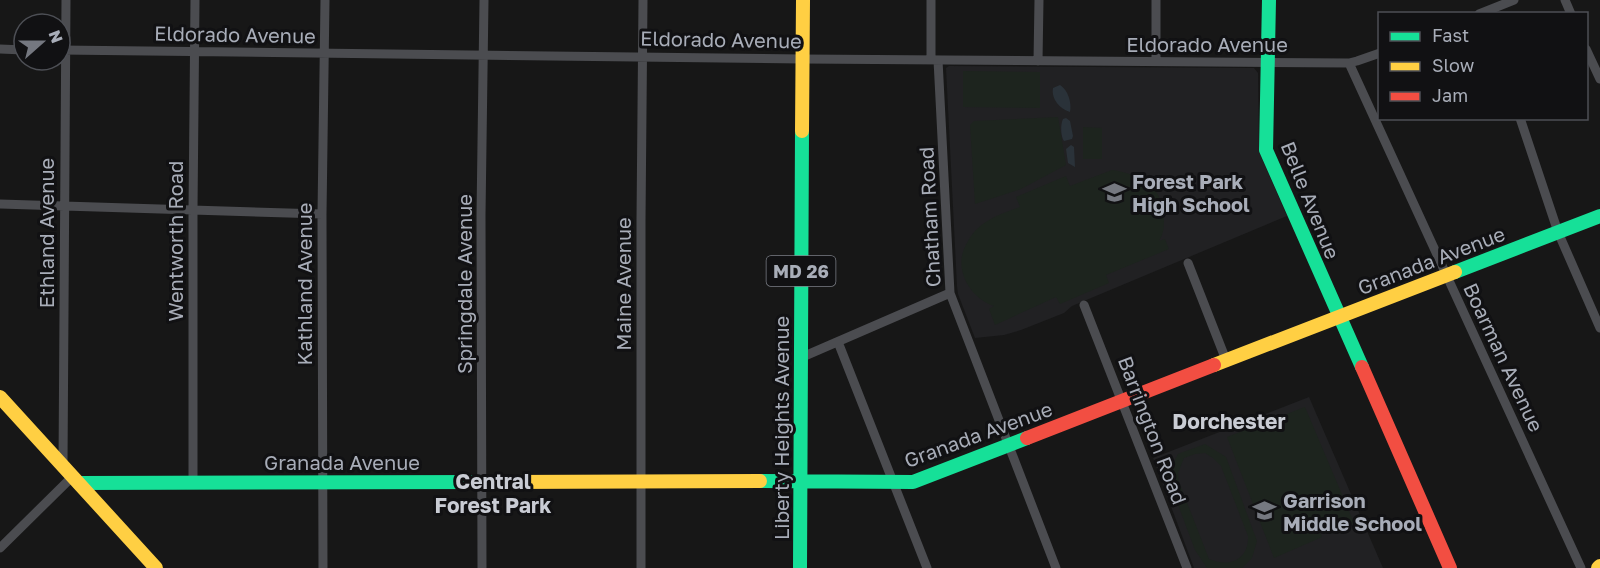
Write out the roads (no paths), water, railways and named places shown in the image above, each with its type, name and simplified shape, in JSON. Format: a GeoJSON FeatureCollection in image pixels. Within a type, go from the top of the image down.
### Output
{"type":"FeatureCollection","features":[{"type":"Feature","properties":{"kind":"street","name":"Wentworth Road"},"geometry":{"type":"LineString","coordinates":[[193,483],[195,0]]}},
{"type":"Feature","properties":{"kind":"street","name":"Kathland Avenue"},"geometry":{"type":"LineString","coordinates":[[323,568],[322,214],[325,0]]}},
{"type":"Feature","properties":{"kind":"street","name":"Springdale Avenue"},"geometry":{"type":"LineString","coordinates":[[482,568],[481,215],[484,0]]}},
{"type":"Feature","properties":{"kind":"street","name":"Maine Avenue"},"geometry":{"type":"LineString","coordinates":[[641,568],[643,0]]}},
{"type":"Feature","properties":{"kind":"street","name":"Liberty Heights Avenue"},"geometry":{"type":"LineString","coordinates":[[800,568],[803,0]]}},
{"type":"Feature","properties":{"kind":"street","name":"Chatham Road"},"geometry":{"type":"LineString","coordinates":[[931,0],[950,293],[1056,568]]}},
{"type":"Feature","properties":{"kind":"street"},"geometry":{"type":"LineString","coordinates":[[1038,60],[1039,0]]}},
{"type":"Feature","properties":{"kind":"street"},"geometry":{"type":"LineString","coordinates":[[1156,0],[1156,61]]}},
{"type":"Feature","properties":{"kind":"street","name":"Belle Avenue"},"geometry":{"type":"LineString","coordinates":[[1269,0],[1266,150],[1450,568]]}},
{"type":"Feature","properties":{"kind":"street"},"geometry":{"type":"LineString","coordinates":[[1484,12],[1514,0]]}},
{"type":"Feature","properties":{"kind":"street","name":"Eldorado Avenue"},"geometry":{"type":"LineString","coordinates":[[72,50],[1349,63],[1378,54]]}},
{"type":"Feature","properties":{"kind":"street"},"geometry":{"type":"LineString","coordinates":[[1588,51],[1600,79]]}},
{"type":"Feature","properties":{"kind":"street","name":"Boarman Avenue"},"geometry":{"type":"LineString","coordinates":[[1349,63],[1581,568]]}},
{"type":"Feature","properties":{"kind":"street","name":"Ethland Avenue"},"geometry":{"type":"LineString","coordinates":[[63,72],[64,206],[72,475]]}},
{"type":"Feature","properties":{"kind":"street"},"geometry":{"type":"LineString","coordinates":[[1521,120],[1558,232],[1600,328]]}},
{"type":"Feature","properties":{"kind":"street"},"geometry":{"type":"LineString","coordinates":[[0,204],[322,214]]}},
{"type":"Feature","properties":{"kind":"street","name":"Granada Avenue"},"geometry":{"type":"LineString","coordinates":[[72,475],[193,483],[913,482],[1600,216]]}},
{"type":"Feature","properties":{"kind":"street"},"geometry":{"type":"LineString","coordinates":[[1188,263],[1226,360]]}},
{"type":"Feature","properties":{"kind":"street"},"geometry":{"type":"LineString","coordinates":[[800,358],[950,293]]}},
{"type":"Feature","properties":{"kind":"street","name":"Barrington Road"},"geometry":{"type":"LineString","coordinates":[[1084,305],[1187,568]]}},
{"type":"Feature","properties":{"kind":"street"},"geometry":{"type":"LineString","coordinates":[[838,342],[927,568]]}},
{"type":"Feature","properties":{"kind":"street"},"geometry":{"type":"LineString","coordinates":[[0,397],[156,568]]}},
{"type":"Feature","properties":{"kind":"street"},"geometry":{"type":"LineString","coordinates":[[0,548],[72,475]]}},
{"type":"Feature","properties":{"kind":"place","name":"Forest Park High School"},"geometry":{"type":"Point","coordinates":[1114,193]}},
{"type":"Feature","properties":{"kind":"place","name":"Garrison Middle School"},"geometry":{"type":"Point","coordinates":[1265,511]}},
{"type":"Feature","properties":{"kind":"district","name":"Dorchester"},"geometry":{"type":"Point","coordinates":[1229,421]}},
{"type":"Feature","properties":{"kind":"district","name":"Central Forest Park"},"geometry":{"type":"Point","coordinates":[493,493]}}]}
